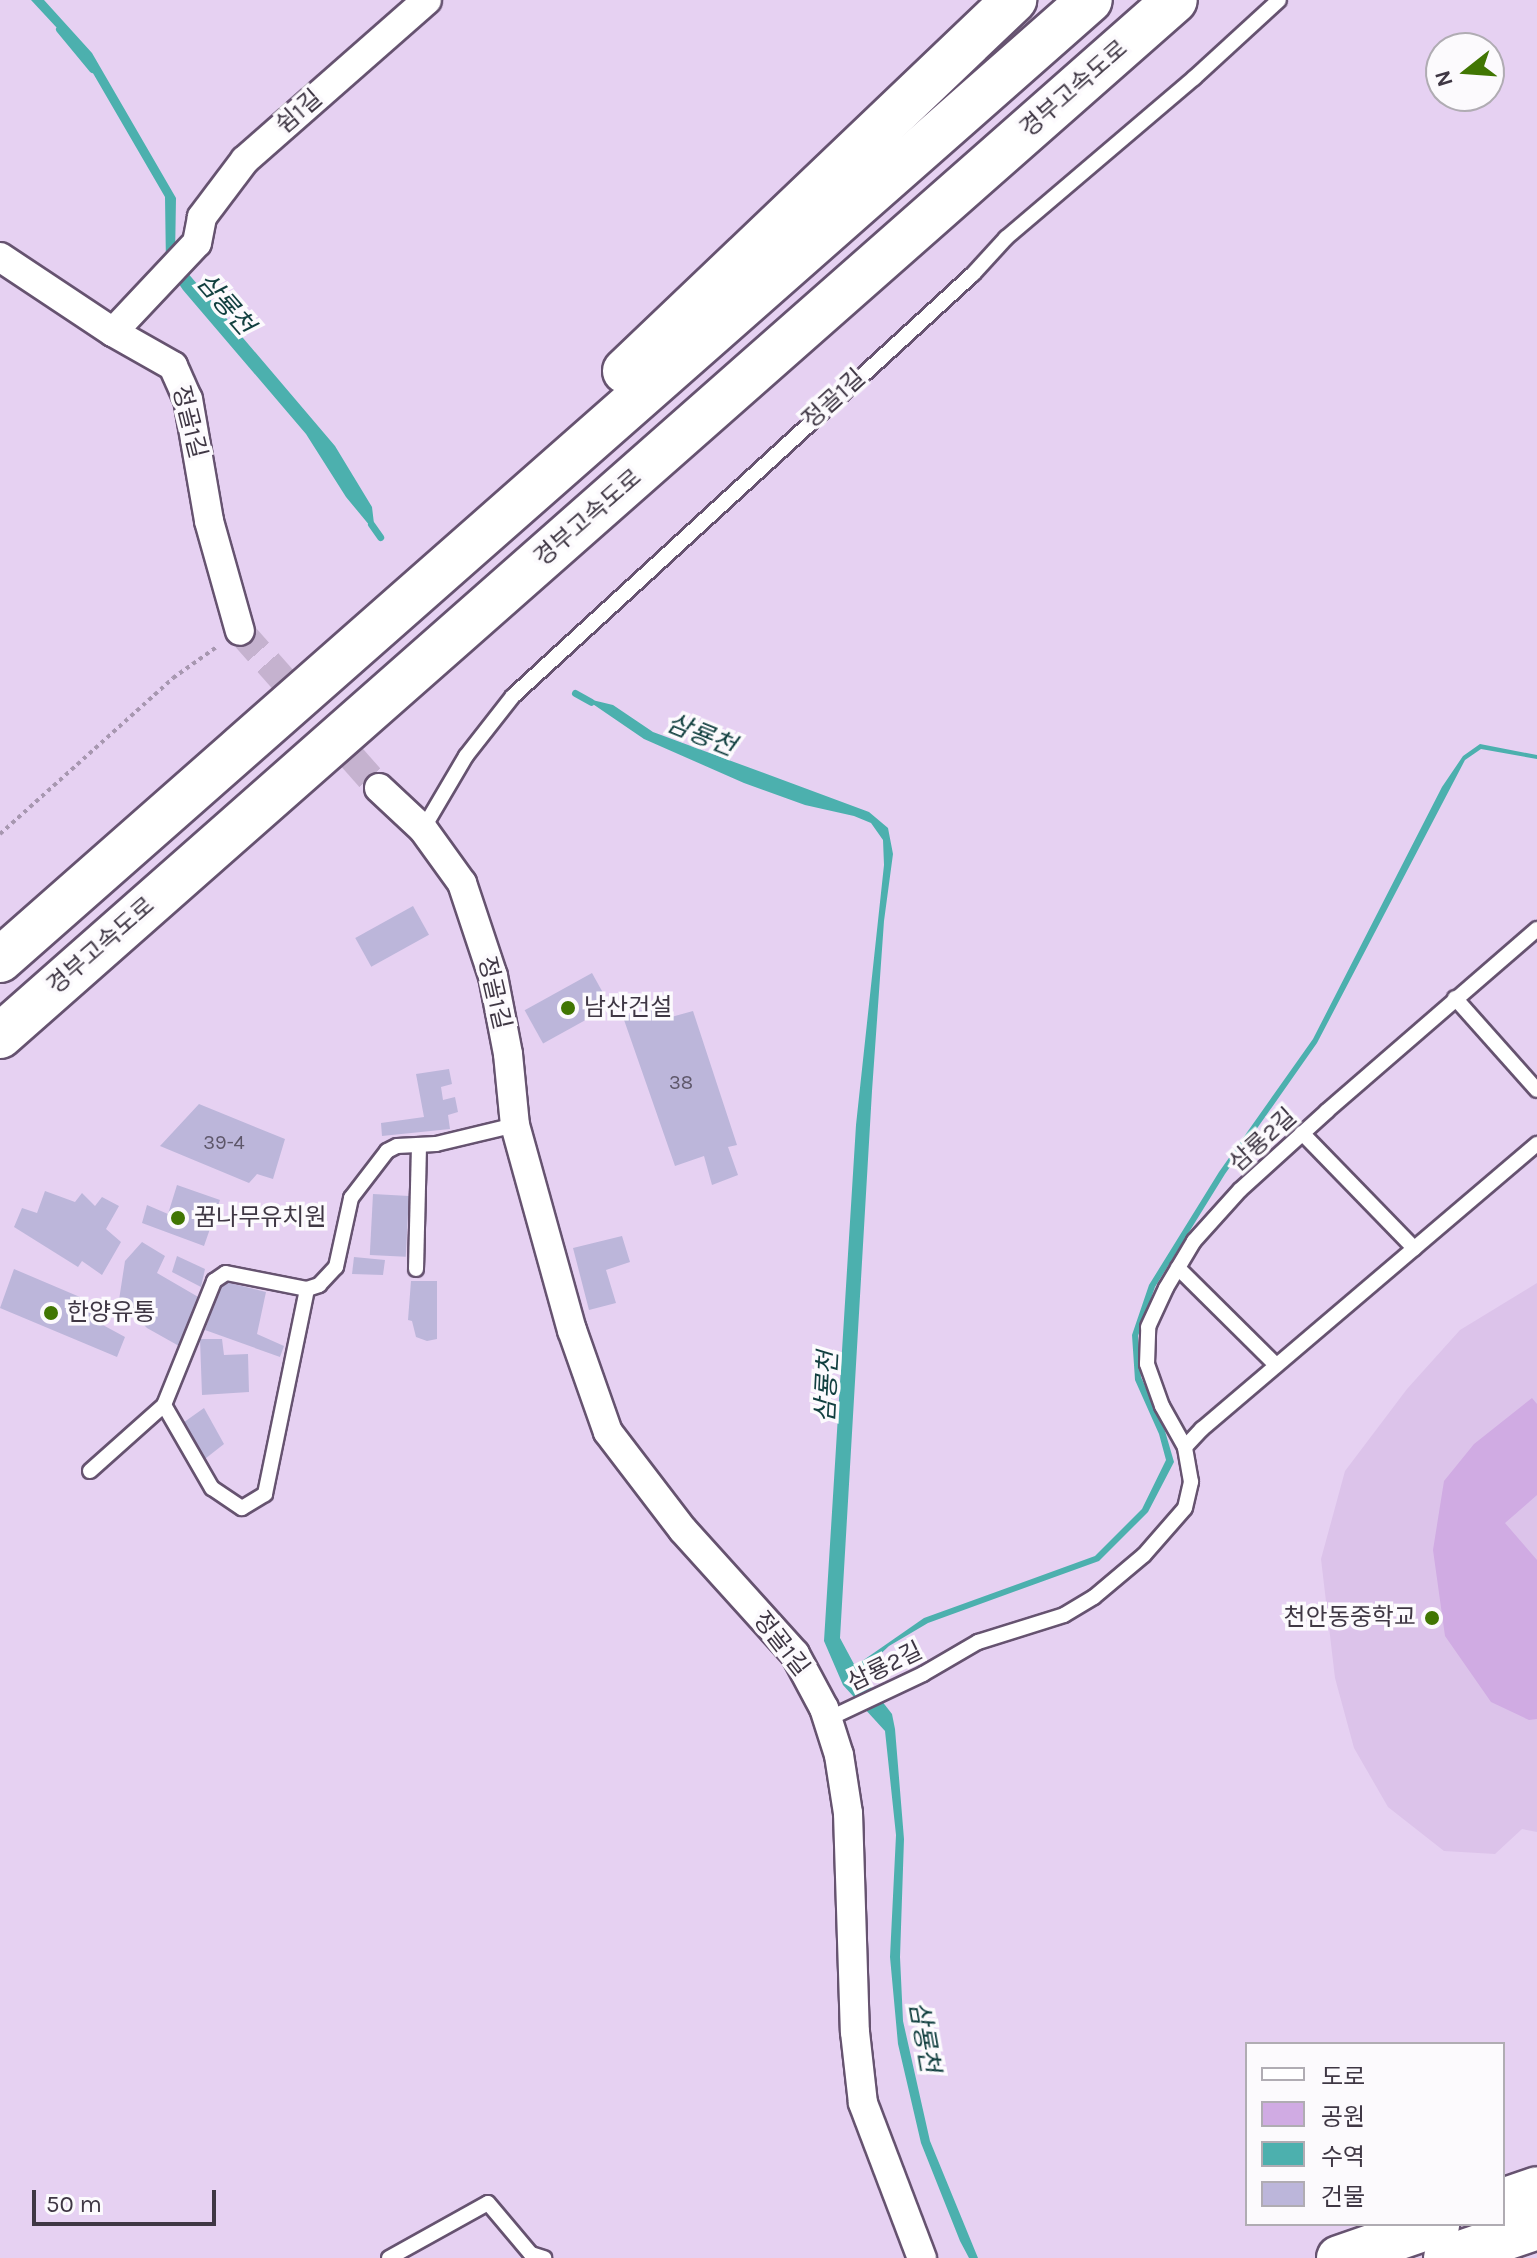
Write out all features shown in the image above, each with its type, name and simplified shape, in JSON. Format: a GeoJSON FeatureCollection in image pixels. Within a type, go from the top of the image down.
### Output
{"type":"FeatureCollection","features":[{"type":"Feature","properties":{"kind":"main road"},"geometry":{"type":"LineString","coordinates":[[0,958],[1014,0]]}},
{"type":"Feature","properties":{"kind":"main road"},"geometry":{"type":"LineString","coordinates":[[0,958],[1090,0]]}},
{"type":"Feature","properties":{"kind":"main road","name":"경부고속도로"},"geometry":{"type":"LineString","coordinates":[[0,1036],[1175,0]]}},
{"type":"Feature","properties":{"kind":"main road"},"geometry":{"type":"LineString","coordinates":[[1505,2200],[1537,2189]]}},
{"type":"Feature","properties":{"kind":"main road"},"geometry":{"type":"LineString","coordinates":[[1339,2258],[1431,2226]]}},
{"type":"Feature","properties":{"kind":"main road"},"geometry":{"type":"LineString","coordinates":[[1446,2258],[1537,2227]]}},
{"type":"Feature","properties":{"kind":"street","name":"쉼1길"},"geometry":{"type":"LineString","coordinates":[[113,332],[161,285],[197,243],[202,217],[245,160],[427,0]]}},
{"type":"Feature","properties":{"kind":"street","name":"정골1길"},"geometry":{"type":"LineString","coordinates":[[0,257],[113,332],[173,366],[188,399],[209,521],[240,631]]}},
{"type":"Feature","properties":{"kind":"street","name":"정골1길"},"geometry":{"type":"LineString","coordinates":[[379,788],[423,829],[462,883],[493,976],[508,1054],[515,1125],[572,1330],[608,1432],[683,1530],[795,1654],[839,1714],[839,1755],[848,1813],[855,2032],[863,2103],[922,2258]]}},
{"type":"Feature","properties":{"kind":"lane","name":"정골1길"},"geometry":{"type":"LineString","coordinates":[[423,829],[466,756],[513,696],[973,274],[1006,238],[1194,78],[1279,0]]}},
{"type":"Feature","properties":{"kind":"lane","name":"삼룡2길"},"geometry":{"type":"LineString","coordinates":[[839,1714],[978,1642],[1064,1615],[1094,1597],[1144,1555],[1185,1508],[1191,1482],[1185,1447],[1162,1406],[1147,1364],[1148,1327],[1194,1241],[1240,1190],[1302,1133],[1537,929]]}},
{"type":"Feature","properties":{"kind":"lane"},"geometry":{"type":"LineString","coordinates":[[1455,998],[1537,1090]]}},
{"type":"Feature","properties":{"kind":"lane"},"geometry":{"type":"LineString","coordinates":[[90,1471],[164,1405],[214,1281],[226,1273],[307,1289],[319,1285],[336,1267],[351,1198],[387,1151],[397,1146],[419,1145],[515,1125]]}},
{"type":"Feature","properties":{"kind":"lane"},"geometry":{"type":"LineString","coordinates":[[1302,1133],[1414,1248]]}},
{"type":"Feature","properties":{"kind":"lane"},"geometry":{"type":"LineString","coordinates":[[1185,1447],[1276,1365],[1537,1144]]}},
{"type":"Feature","properties":{"kind":"lane"},"geometry":{"type":"LineString","coordinates":[[416,1269],[419,1145]]}},
{"type":"Feature","properties":{"kind":"lane"},"geometry":{"type":"LineString","coordinates":[[1178,1268],[1276,1365]]}},
{"type":"Feature","properties":{"kind":"lane"},"geometry":{"type":"LineString","coordinates":[[164,1405],[212,1488],[242,1508],[265,1494],[307,1289]]}},
{"type":"Feature","properties":{"kind":"lane"},"geometry":{"type":"LineString","coordinates":[[389,2258],[488,2203],[531,2254],[544,2258]]}},
{"type":"Feature","properties":{"kind":"path"},"geometry":{"type":"LineString","coordinates":[[0,834],[173,678],[240,631]]}},
{"type":"Feature","properties":{"kind":"shaded area","name":"천안동중학교"},"geometry":{"type":"Polygon","coordinates":[[[1537,1283],[1537,1832],[1522,1829],[1495,1854],[1444,1851],[1388,1807],[1354,1748],[1335,1678],[1321,1559],[1345,1471],[1407,1389],[1460,1330],[1537,1283]]]}},
{"type":"Feature","properties":{"kind":"green space"},"geometry":{"type":"Polygon","coordinates":[[[1532,1398],[1537,1404],[1537,1495],[1505,1523],[1537,1560],[1537,1719],[1529,1720],[1491,1702],[1445,1636],[1433,1550],[1444,1481],[1474,1444],[1532,1398]]]}},
{"type":"Feature","properties":{"kind":"water"},"geometry":{"type":"Polygon","coordinates":[[[31,0],[44,0],[92,53],[176,198],[175,258],[335,446],[372,507],[375,532],[346,497],[306,434],[183,290],[166,265],[165,197],[83,56],[31,0]]]}},
{"type":"Feature","properties":{"kind":"water"},"geometry":{"type":"Polygon","coordinates":[[[584,698],[613,705],[653,732],[869,812],[888,828],[893,854],[884,921],[872,1091],[840,1638],[855,1666],[924,1618],[1095,1556],[1142,1509],[1166,1460],[1159,1434],[1135,1380],[1132,1335],[1149,1285],[1219,1172],[1313,1039],[1442,787],[1463,756],[1480,744],[1537,755],[1537,759],[1481,749],[1465,760],[1317,1043],[1225,1174],[1155,1287],[1138,1336],[1141,1377],[1165,1431],[1174,1462],[1148,1512],[1099,1561],[928,1623],[889,1646],[860,1673],[892,1714],[895,1729],[904,1839],[900,1957],[903,2021],[930,2141],[978,2258],[969,2258],[960,2241],[921,2143],[898,2044],[890,1957],[896,1835],[885,1731],[843,1685],[824,1641],[856,1125],[884,865],[883,840],[871,823],[805,805],[744,783],[644,739],[584,698]]]}},
{"type":"Feature","properties":{"kind":"building"},"geometry":{"type":"Polygon","coordinates":[[[413,906],[429,935],[371,967],[355,938],[413,906]]]}},
{"type":"Feature","properties":{"kind":"building","name":"남산건설"},"geometry":{"type":"Polygon","coordinates":[[[592,973],[610,1006],[543,1044],[525,1010],[592,973]]]}},
{"type":"Feature","properties":{"kind":"building"},"geometry":{"type":"Polygon","coordinates":[[[658,1004],[664,1019],[693,1011],[737,1145],[728,1147],[738,1175],[712,1185],[704,1156],[675,1166],[623,1017],[658,1004]]]}},
{"type":"Feature","properties":{"kind":"building"},"geometry":{"type":"Polygon","coordinates":[[[449,1069],[452,1084],[441,1087],[443,1100],[455,1097],[458,1112],[448,1115],[450,1129],[382,1136],[381,1123],[424,1117],[416,1074],[449,1069]]]}},
{"type":"Feature","properties":{"kind":"building"},"geometry":{"type":"Polygon","coordinates":[[[199,1104],[285,1139],[273,1179],[257,1174],[249,1183],[160,1146],[199,1104]]]}},
{"type":"Feature","properties":{"kind":"building","name":"꿈나무유치원"},"geometry":{"type":"Polygon","coordinates":[[[177,1185],[220,1200],[204,1246],[142,1223],[147,1205],[168,1214],[177,1185]]]}},
{"type":"Feature","properties":{"kind":"building"},"geometry":{"type":"Polygon","coordinates":[[[45,1191],[75,1202],[82,1193],[95,1206],[102,1197],[119,1206],[106,1229],[121,1242],[102,1275],[82,1261],[78,1267],[14,1227],[22,1208],[37,1213],[45,1191]]]}},
{"type":"Feature","properties":{"kind":"building"},"geometry":{"type":"Polygon","coordinates":[[[373,1194],[409,1196],[406,1257],[370,1255],[373,1194]]]}},
{"type":"Feature","properties":{"kind":"building"},"geometry":{"type":"Polygon","coordinates":[[[622,1236],[630,1262],[606,1270],[616,1303],[589,1310],[573,1248],[622,1236]]]}},
{"type":"Feature","properties":{"kind":"building"},"geometry":{"type":"Polygon","coordinates":[[[142,1242],[165,1256],[157,1273],[200,1298],[179,1346],[147,1328],[119,1300],[125,1261],[142,1242]]]}},
{"type":"Feature","properties":{"kind":"building"},"geometry":{"type":"Polygon","coordinates":[[[177,1256],[205,1269],[201,1287],[172,1272],[177,1256]]]}},
{"type":"Feature","properties":{"kind":"building"},"geometry":{"type":"Polygon","coordinates":[[[354,1257],[385,1260],[383,1275],[352,1274],[354,1257]]]}},
{"type":"Feature","properties":{"kind":"building","name":"한양유통"},"geometry":{"type":"Polygon","coordinates":[[[14,1269],[94,1303],[90,1318],[125,1337],[117,1357],[0,1308],[14,1269]]]}},
{"type":"Feature","properties":{"kind":"building"},"geometry":{"type":"Polygon","coordinates":[[[222,1281],[266,1292],[257,1334],[284,1346],[280,1357],[205,1330],[222,1281]]]}},
{"type":"Feature","properties":{"kind":"building"},"geometry":{"type":"Polygon","coordinates":[[[411,1281],[437,1281],[437,1339],[427,1341],[416,1337],[412,1321],[408,1320],[411,1281]]]}},
{"type":"Feature","properties":{"kind":"building"},"geometry":{"type":"Polygon","coordinates":[[[200,1339],[222,1339],[224,1355],[248,1354],[249,1392],[202,1395],[200,1339]]]}},
{"type":"Feature","properties":{"kind":"building"},"geometry":{"type":"Polygon","coordinates":[[[204,1408],[224,1444],[201,1462],[180,1425],[204,1408]]]}},
{"type":"Feature","properties":{"kind":"waterway","name":"삼룡천"},"geometry":{"type":"LineString","coordinates":[[59,29],[92,69]]}},
{"type":"Feature","properties":{"kind":"waterway","name":"삼룡천"},"geometry":{"type":"LineString","coordinates":[[371,524],[380,537]]}},
{"type":"Feature","properties":{"kind":"waterway","name":"삼룡천"},"geometry":{"type":"LineString","coordinates":[[575,693],[591,702]]}},
{"type":"Feature","properties":{"kind":"tunnel"},"geometry":{"type":"LineString","coordinates":[[240,631],[379,788]]}},
{"type":"Feature","properties":{"kind":"place","name":"남산건설"},"geometry":{"type":"Point","coordinates":[568,1008]}},
{"type":"Feature","properties":{"kind":"place","name":"꿈나무유치원"},"geometry":{"type":"Point","coordinates":[178,1218]}},
{"type":"Feature","properties":{"kind":"place","name":"한양유통"},"geometry":{"type":"Point","coordinates":[51,1313]}},
{"type":"Feature","properties":{"kind":"place","name":"천안동중학교"},"geometry":{"type":"Point","coordinates":[1432,1618]}}]}
